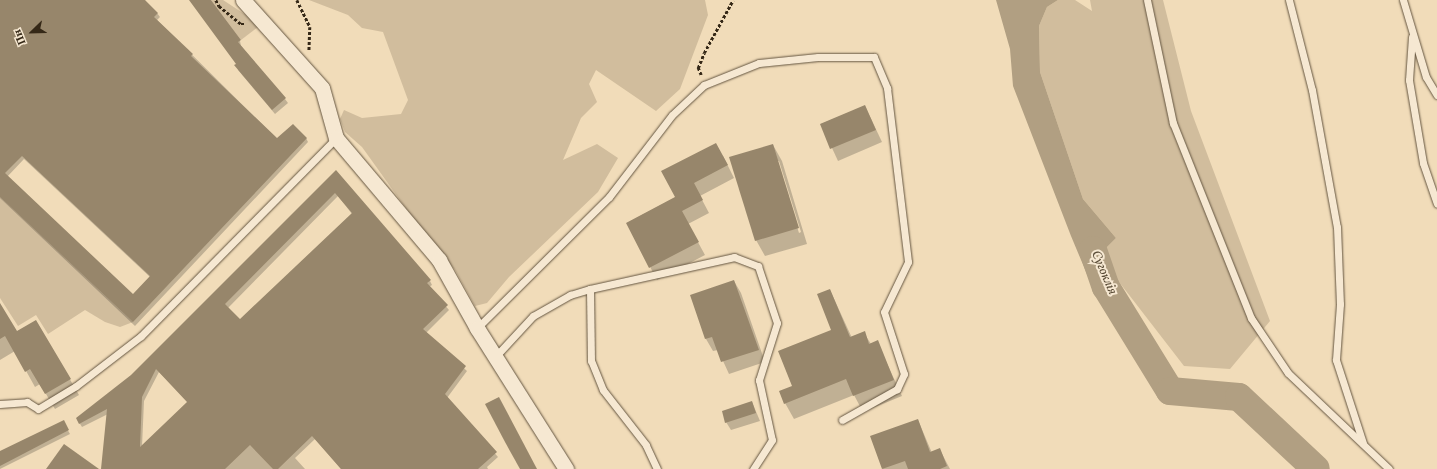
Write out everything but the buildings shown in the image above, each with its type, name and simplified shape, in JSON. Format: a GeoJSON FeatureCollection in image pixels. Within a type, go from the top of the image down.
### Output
{"type":"FeatureCollection","features":[{"type":"Feature","properties":{"kind":"street"},"geometry":{"type":"LineString","coordinates":[[243,0],[322,88],[336,138],[439,260],[477,328],[566,469]]}},
{"type":"Feature","properties":{"kind":"lane"},"geometry":{"type":"LineString","coordinates":[[1147,0],[1173,123],[1251,318],[1288,373],[1389,469]]}},
{"type":"Feature","properties":{"kind":"lane"},"geometry":{"type":"LineString","coordinates":[[1289,0],[1312,90],[1337,227],[1340,304],[1336,360],[1364,445]]}},
{"type":"Feature","properties":{"kind":"lane"},"geometry":{"type":"LineString","coordinates":[[1403,0],[1412,37],[1426,77],[1437,95]]}},
{"type":"Feature","properties":{"kind":"lane"},"geometry":{"type":"LineString","coordinates":[[1412,37],[1409,80],[1423,163],[1437,204]]}},
{"type":"Feature","properties":{"kind":"lane"},"geometry":{"type":"LineString","coordinates":[[477,328],[609,197],[672,115],[704,85],[759,63],[818,57],[874,57],[887,88],[908,262],[884,312],[904,374],[897,389],[842,420]]}},
{"type":"Feature","properties":{"kind":"lane"},"geometry":{"type":"LineString","coordinates":[[0,404],[27,402],[38,409],[76,386],[140,336],[336,138]]}},
{"type":"Feature","properties":{"kind":"lane"},"geometry":{"type":"LineString","coordinates":[[495,357],[533,316],[570,295],[590,288],[734,257],[758,266],[777,322],[759,380],[772,440],[753,469]]}},
{"type":"Feature","properties":{"kind":"lane"},"geometry":{"type":"LineString","coordinates":[[590,288],[591,361],[603,390],[646,445],[657,469]]}},
{"type":"Feature","properties":{"kind":"path"},"geometry":{"type":"LineString","coordinates":[[296,0],[310,27],[310,54]]}},
{"type":"Feature","properties":{"kind":"path"},"geometry":{"type":"LineString","coordinates":[[704,85],[698,68],[704,52],[734,0]]}},
{"type":"Feature","properties":{"kind":"shaded area"},"geometry":{"type":"Polygon","coordinates":[[[211,0],[223,0],[252,19],[258,27],[241,40],[211,0]]]}},
{"type":"Feature","properties":{"kind":"shaded area"},"geometry":{"type":"Polygon","coordinates":[[[309,0],[705,0],[708,15],[680,89],[656,111],[596,70],[589,84],[597,102],[581,118],[563,160],[597,144],[618,158],[598,192],[509,277],[487,303],[475,306],[455,270],[415,221],[362,147],[345,132],[340,119],[344,110],[362,118],[401,114],[408,100],[383,32],[362,28],[348,15],[309,0]]]}},
{"type":"Feature","properties":{"kind":"shaded area"},"geometry":{"type":"Polygon","coordinates":[[[1058,0],[1075,0],[1092,11],[1090,0],[1163,0],[1191,111],[1270,321],[1230,369],[1184,366],[1116,278],[1101,253],[1116,238],[1083,199],[1040,72],[1039,26],[1047,7],[1058,0]]]}},
{"type":"Feature","properties":{"kind":"shaded area"},"geometry":{"type":"Polygon","coordinates":[[[0,197],[133,322],[120,327],[105,322],[85,310],[48,334],[36,315],[18,326],[0,298],[0,197]]]}},
{"type":"Feature","properties":{"kind":"water"},"geometry":{"type":"Polygon","coordinates":[[[996,0],[1058,0],[1047,7],[1039,26],[1040,72],[1083,199],[1116,238],[1101,253],[1116,278],[1106,287],[1089,279],[1013,86],[1010,49],[996,0]]]}},
{"type":"Feature","properties":{"kind":"waterway","name":"Сугоклія"},"geometry":{"type":"LineString","coordinates":[[1093,250],[1106,287],[1170,391],[1239,397],[1316,469]]}}]}
